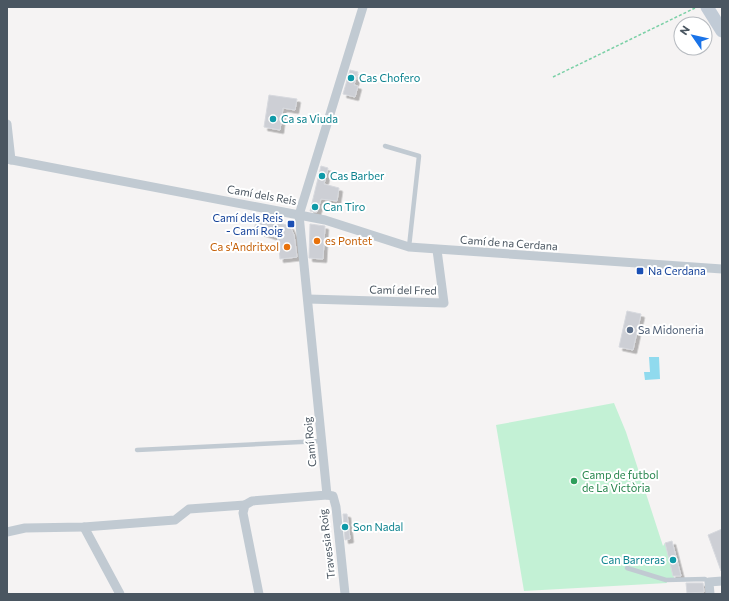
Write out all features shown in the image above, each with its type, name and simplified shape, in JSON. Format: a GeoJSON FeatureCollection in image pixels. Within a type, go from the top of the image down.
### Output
{"type":"FeatureCollection","features":[{"type":"Feature","properties":{"kind":"street","name":"Camí dels Reis"},"geometry":{"type":"LineString","coordinates":[[9,160],[300,214],[363,7]]}},
{"type":"Feature","properties":{"kind":"street"},"geometry":{"type":"LineString","coordinates":[[707,7],[722,31]]}},
{"type":"Feature","properties":{"kind":"street"},"geometry":{"type":"LineString","coordinates":[[7,124],[9,160]]}},
{"type":"Feature","properties":{"kind":"street","name":"Camí de na Cerdana"},"geometry":{"type":"LineString","coordinates":[[300,214],[325,220],[409,247],[722,269]]}},
{"type":"Feature","properties":{"kind":"street","name":"Camí Roig"},"geometry":{"type":"LineString","coordinates":[[300,214],[327,495]]}},
{"type":"Feature","properties":{"kind":"street","name":"Camí del Fred"},"geometry":{"type":"LineString","coordinates":[[308,299],[444,302],[437,250]]}},
{"type":"Feature","properties":{"kind":"street"},"geometry":{"type":"LineString","coordinates":[[7,532],[25,528],[84,527],[175,520],[189,509],[245,505],[252,501],[327,495]]}},
{"type":"Feature","properties":{"kind":"street","name":"Travessia Roig"},"geometry":{"type":"LineString","coordinates":[[327,495],[333,496],[336,507],[345,594]]}},
{"type":"Feature","properties":{"kind":"street"},"geometry":{"type":"LineString","coordinates":[[245,505],[243,513],[258,594]]}},
{"type":"Feature","properties":{"kind":"street"},"geometry":{"type":"LineString","coordinates":[[84,527],[120,594]]}},
{"type":"Feature","properties":{"kind":"street"},"geometry":{"type":"LineString","coordinates":[[710,594],[709,582],[722,581]]}},
{"type":"Feature","properties":{"kind":"lane"},"geometry":{"type":"LineString","coordinates":[[384,146],[419,156],[409,247]]}},
{"type":"Feature","properties":{"kind":"lane"},"geometry":{"type":"LineString","coordinates":[[137,450],[322,441]]}},
{"type":"Feature","properties":{"kind":"lane"},"geometry":{"type":"LineString","coordinates":[[627,568],[666,580],[705,579],[709,582]]}},
{"type":"Feature","properties":{"kind":"path"},"geometry":{"type":"LineString","coordinates":[[553,77],[696,7]]}},
{"type":"Feature","properties":{"kind":"green space","name":"Camp de futbol de La Victòria"},"geometry":{"type":"Polygon","coordinates":[[[614,403],[626,432],[663,546],[665,543],[674,578],[666,580],[667,583],[524,591],[496,425],[614,403]]]}},
{"type":"Feature","properties":{"kind":"water"},"geometry":{"type":"Polygon","coordinates":[[[649,357],[659,357],[660,379],[645,380],[644,372],[650,372],[649,357]]]}},
{"type":"Feature","properties":{"kind":"building","name":"Cas Chofero"},"geometry":{"type":"Polygon","coordinates":[[[350,70],[358,72],[354,85],[358,86],[355,97],[343,94],[350,70]]]}},
{"type":"Feature","properties":{"kind":"building","name":"Ca sa Viuda"},"geometry":{"type":"Polygon","coordinates":[[[269,95],[297,99],[295,110],[283,108],[280,130],[264,127],[269,95]]]}},
{"type":"Feature","properties":{"kind":"building"},"geometry":{"type":"Polygon","coordinates":[[[321,166],[328,168],[324,184],[339,188],[337,201],[321,199],[317,212],[310,211],[321,166]]]}},
{"type":"Feature","properties":{"kind":"building","name":"Ca s'Andritxol"},"geometry":{"type":"Polygon","coordinates":[[[257,217],[290,226],[294,235],[297,257],[280,259],[278,238],[254,230],[257,217]]]}},
{"type":"Feature","properties":{"kind":"building","name":"es Pontet"},"geometry":{"type":"Polygon","coordinates":[[[310,224],[325,226],[323,259],[309,258],[310,224]]]}},
{"type":"Feature","properties":{"kind":"building","name":"Sa Midoneria"},"geometry":{"type":"Polygon","coordinates":[[[627,311],[641,314],[633,350],[619,347],[627,311]]]}},
{"type":"Feature","properties":{"kind":"building","name":"Son Nadal"},"geometry":{"type":"Polygon","coordinates":[[[343,514],[347,514],[350,539],[345,540],[343,514]]]}},
{"type":"Feature","properties":{"kind":"building"},"geometry":{"type":"Polygon","coordinates":[[[722,529],[722,570],[721,571],[708,535],[722,529]]]}},
{"type":"Feature","properties":{"kind":"building","name":"Can Barreras"},"geometry":{"type":"Polygon","coordinates":[[[672,541],[681,576],[673,576],[665,543],[672,541]]]}},
{"type":"Feature","properties":{"kind":"building"},"geometry":{"type":"Polygon","coordinates":[[[686,583],[703,583],[704,592],[687,593],[686,583]]]}},
{"type":"Feature","properties":{"kind":"place","name":"Cas Chofero"},"geometry":{"type":"Point","coordinates":[351,78]}},
{"type":"Feature","properties":{"kind":"place","name":"Ca sa Viuda"},"geometry":{"type":"Point","coordinates":[273,119]}},
{"type":"Feature","properties":{"kind":"place","name":"Cas Barber"},"geometry":{"type":"Point","coordinates":[322,176]}},
{"type":"Feature","properties":{"kind":"place","name":"Can Tiro"},"geometry":{"type":"Point","coordinates":[315,207]}},
{"type":"Feature","properties":{"kind":"place","name":"Camí dels Reis - Camí Roig"},"geometry":{"type":"Point","coordinates":[291,224]}},
{"type":"Feature","properties":{"kind":"place","name":"es Pontet"},"geometry":{"type":"Point","coordinates":[317,241]}},
{"type":"Feature","properties":{"kind":"place","name":"Ca s'Andritxol"},"geometry":{"type":"Point","coordinates":[287,247]}},
{"type":"Feature","properties":{"kind":"place","name":"Na Cerdana"},"geometry":{"type":"Point","coordinates":[640,271]}},
{"type":"Feature","properties":{"kind":"place","name":"Sa Midoneria"},"geometry":{"type":"Point","coordinates":[630,330]}},
{"type":"Feature","properties":{"kind":"place","name":"Camp de futbol de La Victòria"},"geometry":{"type":"Point","coordinates":[574,481]}},
{"type":"Feature","properties":{"kind":"place","name":"Son Nadal"},"geometry":{"type":"Point","coordinates":[345,527]}},
{"type":"Feature","properties":{"kind":"place","name":"Can Barreras"},"geometry":{"type":"Point","coordinates":[673,560]}}]}
